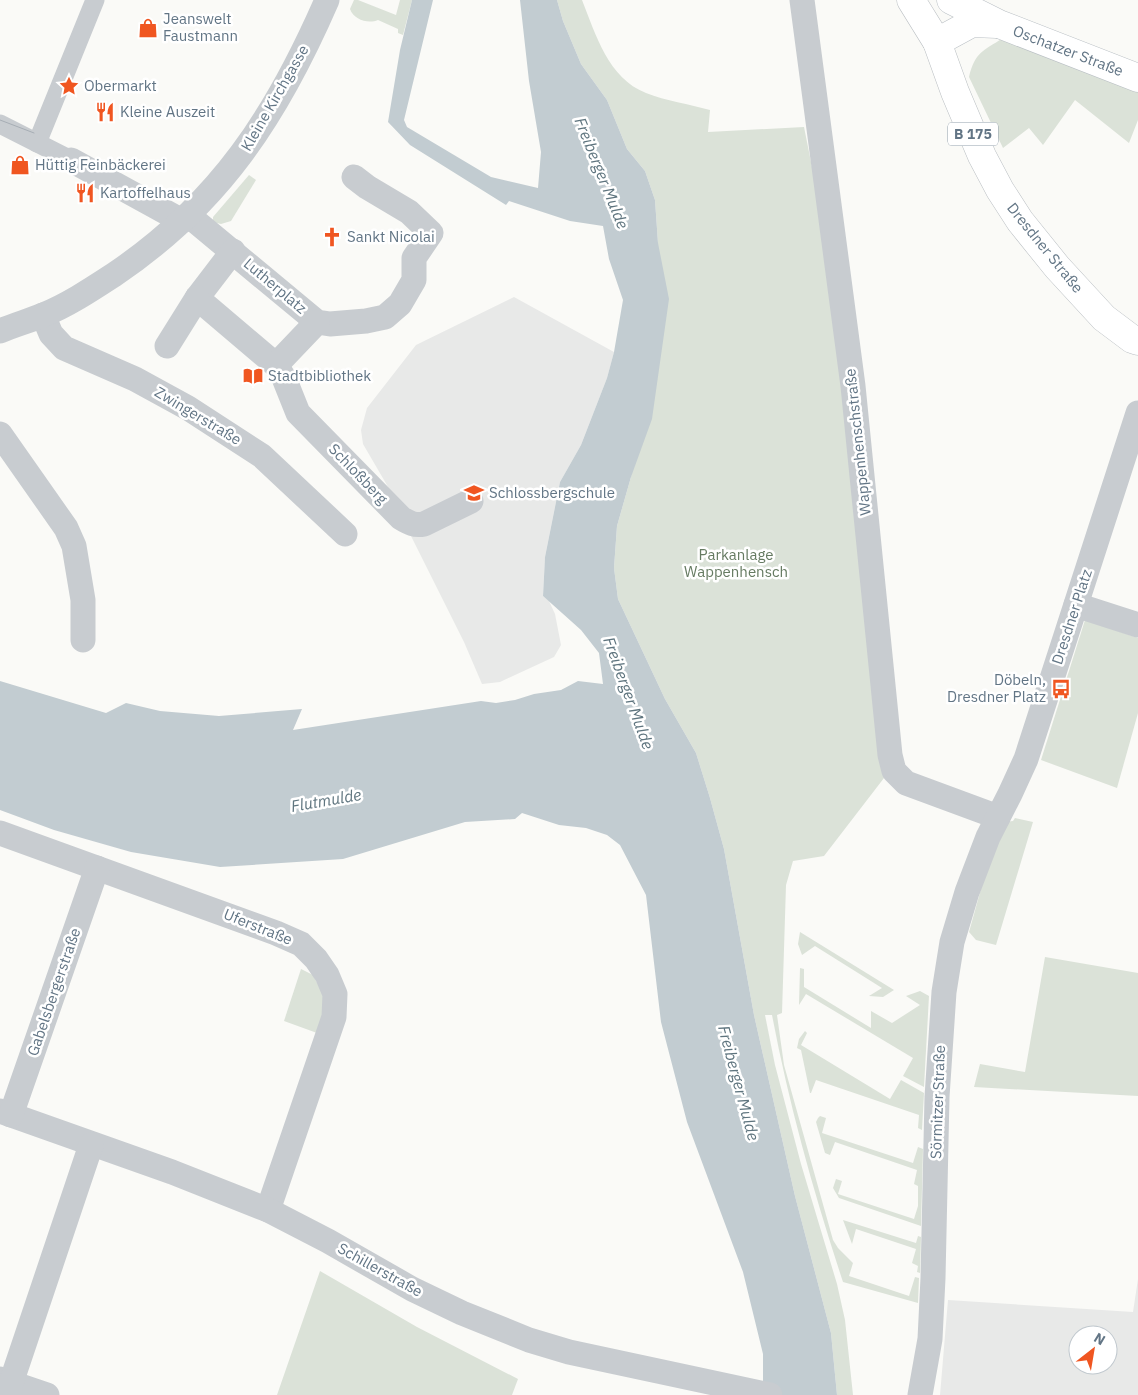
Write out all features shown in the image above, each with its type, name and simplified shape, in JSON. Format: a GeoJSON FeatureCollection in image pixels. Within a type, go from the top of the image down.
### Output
{"type":"FeatureCollection","features":[{"type":"Feature","properties":{"kind":"main road","name":"Dresdner Straße"},"geometry":{"type":"LineString","coordinates":[[911,0],[937,42],[955,92],[982,156],[1000,190],[1020,221],[1057,267],[1104,318],[1132,339],[1138,341]]}},
{"type":"Feature","properties":{"kind":"main road","name":"Oschatzer Straße"},"geometry":{"type":"LineString","coordinates":[[950,0],[999,24],[1138,78]]}},
{"type":"Feature","properties":{"kind":"main road","name":"Oschatzer Straße"},"geometry":{"type":"LineString","coordinates":[[937,42],[972,23],[999,24]]}},
{"type":"Feature","properties":{"kind":"street"},"geometry":{"type":"LineString","coordinates":[[37,144],[95,0]]}},
{"type":"Feature","properties":{"kind":"street","name":"Kleine Kirchgasse"},"geometry":{"type":"LineString","coordinates":[[43,315],[98,285],[138,258],[185,218],[225,176],[260,129],[304,50],[326,0]]}},
{"type":"Feature","properties":{"kind":"street","name":"Wappenhenschstraße"},"geometry":{"type":"LineString","coordinates":[[802,0],[853,386],[890,755],[894,771],[906,783],[998,817]]}},
{"type":"Feature","properties":{"kind":"street"},"geometry":{"type":"LineString","coordinates":[[0,124],[72,160]]}},
{"type":"Feature","properties":{"kind":"street","name":"Lutherplatz"},"geometry":{"type":"LineString","coordinates":[[72,160],[185,218],[233,251],[317,322],[330,324],[366,321],[385,317],[400,304],[414,280],[414,258],[431,232],[409,212],[354,177]]}},
{"type":"Feature","properties":{"kind":"street","name":"Lutherplatz"},"geometry":{"type":"LineString","coordinates":[[167,346],[197,298],[233,251]]}},
{"type":"Feature","properties":{"kind":"street"},"geometry":{"type":"LineString","coordinates":[[197,298],[276,364]]}},
{"type":"Feature","properties":{"kind":"street"},"geometry":{"type":"LineString","coordinates":[[0,330],[43,315]]}},
{"type":"Feature","properties":{"kind":"street","name":"Zwingerstraße"},"geometry":{"type":"LineString","coordinates":[[43,315],[51,334],[64,348],[135,380],[188,408],[250,447],[345,534]]}},
{"type":"Feature","properties":{"kind":"street","name":"Lutherplatz"},"geometry":{"type":"LineString","coordinates":[[276,364],[317,322]]}},
{"type":"Feature","properties":{"kind":"street","name":"Schloßberg"},"geometry":{"type":"LineString","coordinates":[[276,364],[284,378],[298,413],[401,518],[418,525],[424,524],[471,501]]}},
{"type":"Feature","properties":{"kind":"street","name":"Dresdner Platz"},"geometry":{"type":"LineString","coordinates":[[998,817],[1026,759],[1138,413]]}},
{"type":"Feature","properties":{"kind":"street"},"geometry":{"type":"LineString","coordinates":[[0,434],[66,528],[74,546],[83,600],[83,640]]}},
{"type":"Feature","properties":{"kind":"street"},"geometry":{"type":"LineString","coordinates":[[1076,605],[1138,625]]}},
{"type":"Feature","properties":{"kind":"street","name":"Sörmitzer Straße"},"geometry":{"type":"LineString","coordinates":[[920,1395],[930,1338],[937,1097],[944,992],[952,942],[967,892],[988,837],[998,817]]}},
{"type":"Feature","properties":{"kind":"street","name":"Uferstraße"},"geometry":{"type":"LineString","coordinates":[[0,833],[284,936],[300,944],[316,959],[327,975],[335,994],[334,1017],[268,1210]]}},
{"type":"Feature","properties":{"kind":"street","name":"Gabelsbergerstraße"},"geometry":{"type":"LineString","coordinates":[[6,1113],[97,868]]}},
{"type":"Feature","properties":{"kind":"street","name":"Schillerstraße"},"geometry":{"type":"LineString","coordinates":[[6,1113],[91,1145],[172,1172],[268,1210],[462,1313],[529,1340],[569,1352],[770,1395]]}},
{"type":"Feature","properties":{"kind":"street"},"geometry":{"type":"LineString","coordinates":[[47,1395],[6,1385],[91,1145]]}},
{"type":"Feature","properties":{"kind":"shaded area","name":"Schlossbergschule"},"geometry":{"type":"Polygon","coordinates":[[[514,297],[614,352],[607,378],[581,445],[560,482],[545,557],[543,596],[549,601],[555,614],[561,645],[554,657],[500,682],[482,684],[464,642],[409,532],[398,504],[363,444],[361,430],[367,408],[416,345],[514,297]]]}},
{"type":"Feature","properties":{"kind":"shaded area"},"geometry":{"type":"Polygon","coordinates":[[[1138,1279],[1138,1395],[940,1395],[948,1300],[1133,1312],[1138,1279]]]}},
{"type":"Feature","properties":{"kind":"green space"},"geometry":{"type":"Polygon","coordinates":[[[354,0],[396,15],[400,0],[412,0],[403,35],[398,33],[398,29],[378,20],[366,21],[355,16],[350,9],[354,0]]]}},
{"type":"Feature","properties":{"kind":"green space","name":"Parkanlage Wappenhensch"},"geometry":{"type":"Polygon","coordinates":[[[557,0],[582,0],[605,54],[622,77],[633,86],[654,96],[710,110],[708,132],[804,127],[826,237],[884,778],[824,856],[793,861],[786,885],[782,1013],[777,1015],[784,1065],[833,1240],[853,1263],[849,1276],[909,1296],[915,1277],[919,1278],[918,1303],[843,1282],[803,1149],[772,1015],[765,1015],[775,1065],[801,1164],[837,1284],[845,1320],[853,1395],[837,1395],[831,1333],[795,1196],[754,1015],[724,849],[710,798],[696,753],[665,699],[618,599],[614,568],[617,526],[631,477],[658,243],[655,200],[645,171],[627,149],[607,100],[581,64],[563,21],[557,0]]]}},
{"type":"Feature","properties":{"kind":"green space"},"geometry":{"type":"Polygon","coordinates":[[[1003,38],[1138,85],[1138,120],[1129,143],[1075,100],[1043,145],[1029,128],[1003,148],[969,77],[977,57],[985,49],[1003,38]]]}},
{"type":"Feature","properties":{"kind":"green space"},"geometry":{"type":"Polygon","coordinates":[[[249,175],[256,180],[231,221],[221,224],[213,222],[213,217],[249,175]]]}},
{"type":"Feature","properties":{"kind":"green space"},"geometry":{"type":"Polygon","coordinates":[[[1085,620],[1138,638],[1138,713],[1117,788],[1041,760],[1085,620]]]}},
{"type":"Feature","properties":{"kind":"green space"},"geometry":{"type":"Polygon","coordinates":[[[1015,818],[1033,822],[996,945],[976,940],[969,932],[986,871],[1004,822],[1013,821],[1015,818]]]}},
{"type":"Feature","properties":{"kind":"green space"},"geometry":{"type":"Polygon","coordinates":[[[800,932],[894,990],[883,997],[869,996],[882,988],[815,946],[802,955],[798,944],[800,932]]]}},
{"type":"Feature","properties":{"kind":"green space"},"geometry":{"type":"Polygon","coordinates":[[[1045,957],[1138,973],[1138,1096],[974,1087],[980,1064],[1025,1072],[1045,957]]]}},
{"type":"Feature","properties":{"kind":"green space"},"geometry":{"type":"Polygon","coordinates":[[[800,968],[804,969],[804,987],[871,1028],[871,1011],[892,1023],[920,1005],[906,996],[920,991],[929,996],[924,1087],[903,1076],[913,1058],[806,994],[799,1005],[800,968]]]}},
{"type":"Feature","properties":{"kind":"green space"},"geometry":{"type":"Polygon","coordinates":[[[301,969],[313,975],[327,1002],[317,1033],[284,1021],[301,969]]]}},
{"type":"Feature","properties":{"kind":"green space"},"geometry":{"type":"Polygon","coordinates":[[[805,1031],[807,1033],[801,1045],[890,1099],[901,1080],[924,1093],[922,1130],[918,1128],[919,1115],[816,1080],[810,1093],[801,1050],[797,1048],[799,1039],[805,1031]]]}},
{"type":"Feature","properties":{"kind":"green space"},"geometry":{"type":"Polygon","coordinates":[[[820,1116],[826,1118],[822,1133],[913,1163],[918,1147],[923,1149],[921,1226],[839,1198],[833,1188],[836,1179],[842,1181],[838,1194],[914,1219],[918,1206],[918,1186],[914,1184],[917,1170],[835,1142],[830,1155],[825,1153],[816,1122],[820,1116]]]}},
{"type":"Feature","properties":{"kind":"green space"},"geometry":{"type":"Polygon","coordinates":[[[843,1220],[916,1243],[918,1236],[921,1237],[920,1273],[917,1272],[918,1266],[912,1263],[916,1249],[856,1229],[852,1244],[843,1220]]]}},
{"type":"Feature","properties":{"kind":"green space"},"geometry":{"type":"Polygon","coordinates":[[[320,1271],[417,1327],[518,1379],[512,1395],[277,1395],[320,1271]]]}},
{"type":"Feature","properties":{"kind":"water"},"geometry":{"type":"Polygon","coordinates":[[[412,0],[433,0],[404,120],[407,127],[491,177],[538,188],[541,152],[529,81],[520,0],[557,0],[563,21],[581,64],[607,100],[627,149],[645,171],[655,200],[658,243],[669,299],[652,419],[631,477],[617,526],[614,568],[618,599],[665,699],[696,753],[710,798],[724,849],[754,1015],[795,1196],[831,1333],[837,1395],[763,1395],[763,1354],[743,1272],[687,1122],[661,1022],[646,895],[620,845],[607,835],[586,828],[559,825],[522,813],[515,819],[465,822],[343,859],[220,867],[131,852],[54,830],[0,810],[0,681],[106,713],[126,703],[160,711],[219,716],[302,709],[293,730],[481,701],[496,703],[515,700],[534,694],[561,690],[578,681],[603,684],[599,653],[581,630],[543,596],[545,557],[560,482],[581,445],[607,378],[614,352],[623,300],[609,259],[603,226],[570,221],[509,201],[506,205],[410,145],[388,122],[400,50],[412,0]]]}},
{"type":"Feature","properties":{"kind":"tram line"},"geometry":{"type":"LineString","coordinates":[[0,120],[34,133]]}},
{"type":"Feature","properties":{"kind":"place","name":"Jeanswelt Faustmann"},"geometry":{"type":"Point","coordinates":[148,28]}},
{"type":"Feature","properties":{"kind":"place","name":"Obermarkt"},"geometry":{"type":"Point","coordinates":[69,86]}},
{"type":"Feature","properties":{"kind":"place","name":"Kleine Auszeit"},"geometry":{"type":"Point","coordinates":[105,112]}},
{"type":"Feature","properties":{"kind":"place","name":"Hüttig Feinbäckerei"},"geometry":{"type":"Point","coordinates":[20,165]}},
{"type":"Feature","properties":{"kind":"place","name":"Kartoffelhaus"},"geometry":{"type":"Point","coordinates":[85,193]}},
{"type":"Feature","properties":{"kind":"place","name":"Sankt Nicolai"},"geometry":{"type":"Point","coordinates":[332,237]}},
{"type":"Feature","properties":{"kind":"place","name":"Stadtbibliothek"},"geometry":{"type":"Point","coordinates":[253,376]}},
{"type":"Feature","properties":{"kind":"place","name":"Schlossbergschule"},"geometry":{"type":"Point","coordinates":[474,493]}},
{"type":"Feature","properties":{"kind":"place","name":"Döbeln, Dresdner Platz"},"geometry":{"type":"Point","coordinates":[1061,689]}},
{"type":"Feature","properties":{"kind":"water label","name":"Freiberger Mulde"},"geometry":{"type":"Point","coordinates":[602,173]}},
{"type":"Feature","properties":{"kind":"water label","name":"Freiberger Mulde"},"geometry":{"type":"Point","coordinates":[629,693]}},
{"type":"Feature","properties":{"kind":"water label","name":"Flutmulde"},"geometry":{"type":"Point","coordinates":[326,800]}},
{"type":"Feature","properties":{"kind":"water label","name":"Freiberger Mulde"},"geometry":{"type":"Point","coordinates":[739,1083]}}]}
